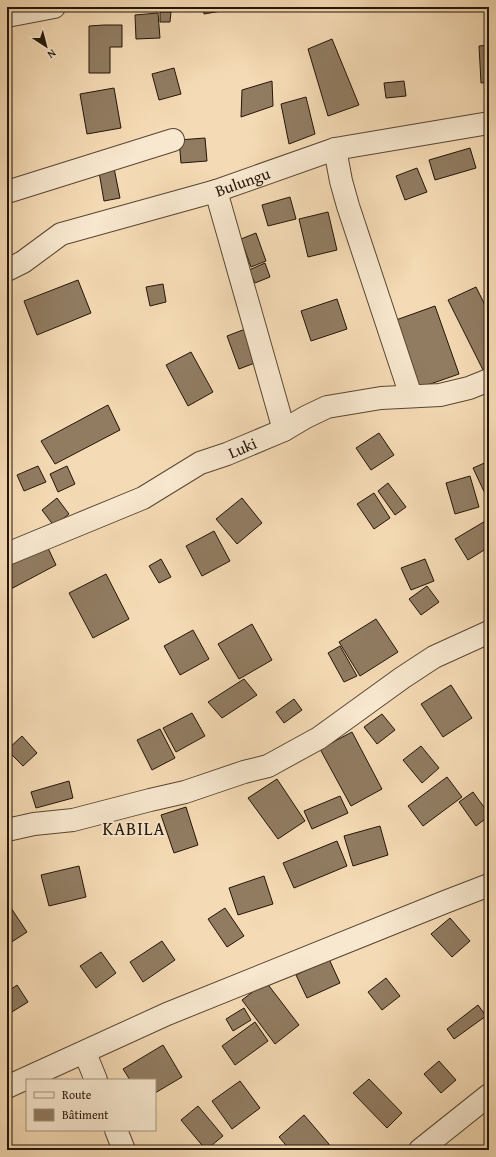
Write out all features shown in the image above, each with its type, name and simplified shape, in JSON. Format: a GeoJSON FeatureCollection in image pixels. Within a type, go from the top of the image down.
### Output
{"type":"FeatureCollection","features":[{"type":"Feature","properties":{"kind":"street"},"geometry":{"type":"LineString","coordinates":[[7,16],[54,7]]}},
{"type":"Feature","properties":{"kind":"street","name":"Bulungu"},"geometry":{"type":"LineString","coordinates":[[7,270],[23,262],[61,234],[216,191],[336,150],[489,123]]}},
{"type":"Feature","properties":{"kind":"street"},"geometry":{"type":"LineString","coordinates":[[7,192],[173,140]]}},
{"type":"Feature","properties":{"kind":"street"},"geometry":{"type":"LineString","coordinates":[[336,150],[341,181],[348,206],[411,396]]}},
{"type":"Feature","properties":{"kind":"street"},"geometry":{"type":"LineString","coordinates":[[216,191],[284,430]]}},
{"type":"Feature","properties":{"kind":"street","name":"Luki"},"geometry":{"type":"LineString","coordinates":[[7,554],[143,498],[200,463],[284,430],[306,417],[327,408],[381,398],[440,395],[469,388],[489,380]]}},
{"type":"Feature","properties":{"kind":"street"},"geometry":{"type":"LineString","coordinates":[[7,830],[34,824],[73,820],[184,792],[244,772],[268,766],[319,738],[402,678],[434,657],[489,632]]}},
{"type":"Feature","properties":{"kind":"street"},"geometry":{"type":"LineString","coordinates":[[7,1087],[167,1014],[438,904],[489,885]]}},
{"type":"Feature","properties":{"kind":"street"},"geometry":{"type":"LineString","coordinates":[[85,1052],[96,1079]]}},
{"type":"Feature","properties":{"kind":"street"},"geometry":{"type":"LineString","coordinates":[[420,1150],[489,1095]]}},
{"type":"Feature","properties":{"kind":"street"},"geometry":{"type":"LineString","coordinates":[[116,1131],[124,1150]]}},
{"type":"Feature","properties":{"kind":"building"},"geometry":{"type":"Polygon","coordinates":[[[203,7],[220,7],[221,11],[204,14],[203,7]]]}},
{"type":"Feature","properties":{"kind":"building"},"geometry":{"type":"Polygon","coordinates":[[[225,7],[247,7],[226,11],[225,7]]]}},
{"type":"Feature","properties":{"kind":"building"},"geometry":{"type":"Polygon","coordinates":[[[398,7],[431,7],[398,11],[398,7]]]}},
{"type":"Feature","properties":{"kind":"building"},"geometry":{"type":"Polygon","coordinates":[[[160,12],[171,12],[170,22],[160,22],[160,12]]]}},
{"type":"Feature","properties":{"kind":"building"},"geometry":{"type":"Polygon","coordinates":[[[158,13],[160,38],[136,39],[135,15],[158,13]]]}},
{"type":"Feature","properties":{"kind":"building"},"geometry":{"type":"Polygon","coordinates":[[[122,25],[122,47],[110,47],[110,73],[89,73],[89,26],[122,25]]]}},
{"type":"Feature","properties":{"kind":"building"},"geometry":{"type":"Polygon","coordinates":[[[332,39],[359,105],[328,116],[308,49],[332,39]]]}},
{"type":"Feature","properties":{"kind":"building"},"geometry":{"type":"Polygon","coordinates":[[[489,45],[489,82],[481,83],[479,46],[489,45]]]}},
{"type":"Feature","properties":{"kind":"building"},"geometry":{"type":"Polygon","coordinates":[[[174,68],[181,94],[159,100],[152,74],[174,68]]]}},
{"type":"Feature","properties":{"kind":"building"},"geometry":{"type":"Polygon","coordinates":[[[272,81],[273,106],[241,117],[242,90],[272,81]]]}},
{"type":"Feature","properties":{"kind":"building"},"geometry":{"type":"Polygon","coordinates":[[[404,81],[406,96],[386,98],[384,83],[404,81]]]}},
{"type":"Feature","properties":{"kind":"building"},"geometry":{"type":"Polygon","coordinates":[[[114,88],[121,128],[87,134],[80,94],[114,88]]]}},
{"type":"Feature","properties":{"kind":"building"},"geometry":{"type":"Polygon","coordinates":[[[306,97],[315,134],[289,144],[281,104],[306,97]]]}},
{"type":"Feature","properties":{"kind":"building"},"geometry":{"type":"Polygon","coordinates":[[[205,138],[207,161],[181,163],[179,140],[205,138]]]}},
{"type":"Feature","properties":{"kind":"building"},"geometry":{"type":"Polygon","coordinates":[[[470,148],[476,168],[435,180],[429,160],[470,148]]]}},
{"type":"Feature","properties":{"kind":"building"},"geometry":{"type":"Polygon","coordinates":[[[489,160],[489,179],[485,162],[489,160]]]}},
{"type":"Feature","properties":{"kind":"building"},"geometry":{"type":"Polygon","coordinates":[[[113,163],[120,198],[104,201],[98,166],[113,163]]]}},
{"type":"Feature","properties":{"kind":"building"},"geometry":{"type":"Polygon","coordinates":[[[417,168],[427,192],[405,200],[396,176],[417,168]]]}},
{"type":"Feature","properties":{"kind":"building"},"geometry":{"type":"Polygon","coordinates":[[[290,197],[296,219],[268,226],[262,205],[290,197]]]}},
{"type":"Feature","properties":{"kind":"building"},"geometry":{"type":"Polygon","coordinates":[[[328,212],[337,250],[308,257],[299,219],[328,212]]]}},
{"type":"Feature","properties":{"kind":"building"},"geometry":{"type":"Polygon","coordinates":[[[256,233],[266,261],[251,267],[241,239],[256,233]]]}},
{"type":"Feature","properties":{"kind":"building"},"geometry":{"type":"Polygon","coordinates":[[[265,263],[270,277],[255,283],[249,270],[265,263]]]}},
{"type":"Feature","properties":{"kind":"building"},"geometry":{"type":"Polygon","coordinates":[[[78,280],[91,313],[37,335],[24,301],[78,280]]]}},
{"type":"Feature","properties":{"kind":"building"},"geometry":{"type":"Polygon","coordinates":[[[163,284],[166,302],[150,306],[146,287],[163,284]]]}},
{"type":"Feature","properties":{"kind":"building"},"geometry":{"type":"Polygon","coordinates":[[[476,287],[489,313],[489,369],[484,372],[448,300],[476,287]]]}},
{"type":"Feature","properties":{"kind":"building"},"geometry":{"type":"Polygon","coordinates":[[[337,299],[347,329],[311,341],[301,311],[337,299]]]}},
{"type":"Feature","properties":{"kind":"building"},"geometry":{"type":"Polygon","coordinates":[[[435,306],[459,374],[419,388],[396,320],[435,306]]]}},
{"type":"Feature","properties":{"kind":"building"},"geometry":{"type":"Polygon","coordinates":[[[248,328],[260,361],[239,369],[227,336],[248,328]]]}},
{"type":"Feature","properties":{"kind":"building"},"geometry":{"type":"Polygon","coordinates":[[[191,352],[213,392],[188,406],[166,365],[191,352]]]}},
{"type":"Feature","properties":{"kind":"building"},"geometry":{"type":"Polygon","coordinates":[[[108,405],[120,430],[55,464],[41,441],[108,405]]]}},
{"type":"Feature","properties":{"kind":"building"},"geometry":{"type":"Polygon","coordinates":[[[379,433],[394,455],[371,470],[356,448],[379,433]]]}},
{"type":"Feature","properties":{"kind":"building"},"geometry":{"type":"Polygon","coordinates":[[[489,461],[489,502],[473,468],[489,461]]]}},
{"type":"Feature","properties":{"kind":"building"},"geometry":{"type":"Polygon","coordinates":[[[38,466],[46,482],[24,491],[17,475],[38,466]]]}},
{"type":"Feature","properties":{"kind":"building"},"geometry":{"type":"Polygon","coordinates":[[[67,466],[75,484],[58,492],[50,474],[67,466]]]}},
{"type":"Feature","properties":{"kind":"building"},"geometry":{"type":"Polygon","coordinates":[[[470,476],[479,507],[455,514],[446,483],[470,476]]]}},
{"type":"Feature","properties":{"kind":"building"},"geometry":{"type":"Polygon","coordinates":[[[388,483],[406,507],[395,515],[378,491],[388,483]]]}},
{"type":"Feature","properties":{"kind":"building"},"geometry":{"type":"Polygon","coordinates":[[[374,493],[390,518],[374,529],[357,504],[374,493]]]}},
{"type":"Feature","properties":{"kind":"building"},"geometry":{"type":"Polygon","coordinates":[[[57,498],[69,514],[54,526],[42,510],[57,498]]]}},
{"type":"Feature","properties":{"kind":"building"},"geometry":{"type":"Polygon","coordinates":[[[242,498],[262,523],[237,544],[216,519],[242,498]]]}},
{"type":"Feature","properties":{"kind":"building"},"geometry":{"type":"Polygon","coordinates":[[[487,520],[489,524],[489,547],[468,560],[455,539],[487,520]]]}},
{"type":"Feature","properties":{"kind":"building"},"geometry":{"type":"Polygon","coordinates":[[[214,531],[230,561],[202,576],[186,546],[214,531]]]}},
{"type":"Feature","properties":{"kind":"building"},"geometry":{"type":"Polygon","coordinates":[[[47,546],[56,565],[7,591],[7,567],[47,546]]]}},
{"type":"Feature","properties":{"kind":"building"},"geometry":{"type":"Polygon","coordinates":[[[161,559],[171,577],[159,583],[149,566],[161,559]]]}},
{"type":"Feature","properties":{"kind":"building"},"geometry":{"type":"Polygon","coordinates":[[[425,559],[434,581],[411,590],[401,568],[425,559]]]}},
{"type":"Feature","properties":{"kind":"building"},"geometry":{"type":"Polygon","coordinates":[[[106,574],[129,619],[93,638],[69,593],[106,574]]]}},
{"type":"Feature","properties":{"kind":"building"},"geometry":{"type":"Polygon","coordinates":[[[427,586],[439,602],[421,615],[409,599],[427,586]]]}},
{"type":"Feature","properties":{"kind":"building"},"geometry":{"type":"Polygon","coordinates":[[[376,619],[398,652],[360,676],[339,642],[376,619]]]}},
{"type":"Feature","properties":{"kind":"building"},"geometry":{"type":"Polygon","coordinates":[[[252,624],[272,660],[239,679],[218,644],[252,624]]]}},
{"type":"Feature","properties":{"kind":"building"},"geometry":{"type":"Polygon","coordinates":[[[193,630],[209,659],[180,675],[164,646],[193,630]]]}},
{"type":"Feature","properties":{"kind":"building"},"geometry":{"type":"Polygon","coordinates":[[[340,646],[357,676],[344,682],[328,653],[340,646]]]}},
{"type":"Feature","properties":{"kind":"building"},"geometry":{"type":"Polygon","coordinates":[[[7,673],[12,682],[7,685],[7,673]]]}},
{"type":"Feature","properties":{"kind":"building"},"geometry":{"type":"Polygon","coordinates":[[[244,679],[257,695],[222,718],[208,702],[244,679]]]}},
{"type":"Feature","properties":{"kind":"building"},"geometry":{"type":"Polygon","coordinates":[[[451,685],[472,718],[443,737],[421,704],[451,685]]]}},
{"type":"Feature","properties":{"kind":"building"},"geometry":{"type":"Polygon","coordinates":[[[294,699],[302,710],[284,723],[276,712],[294,699]]]}},
{"type":"Feature","properties":{"kind":"building"},"geometry":{"type":"Polygon","coordinates":[[[192,713],[205,736],[176,752],[163,728],[192,713]]]}},
{"type":"Feature","properties":{"kind":"building"},"geometry":{"type":"Polygon","coordinates":[[[382,714],[395,730],[377,744],[364,727],[382,714]]]}},
{"type":"Feature","properties":{"kind":"building"},"geometry":{"type":"Polygon","coordinates":[[[160,729],[175,758],[152,770],[137,740],[160,729]]]}},
{"type":"Feature","properties":{"kind":"building"},"geometry":{"type":"Polygon","coordinates":[[[352,732],[382,789],[351,806],[320,749],[352,732]]]}},
{"type":"Feature","properties":{"kind":"building"},"geometry":{"type":"Polygon","coordinates":[[[22,736],[37,753],[23,766],[7,750],[22,736]]]}},
{"type":"Feature","properties":{"kind":"building"},"geometry":{"type":"Polygon","coordinates":[[[421,746],[439,768],[422,783],[403,760],[421,746]]]}},
{"type":"Feature","properties":{"kind":"building"},"geometry":{"type":"Polygon","coordinates":[[[447,777],[462,797],[423,826],[408,806],[447,777]]]}},
{"type":"Feature","properties":{"kind":"building"},"geometry":{"type":"Polygon","coordinates":[[[277,779],[305,821],[278,839],[248,798],[277,779]]]}},
{"type":"Feature","properties":{"kind":"building"},"geometry":{"type":"Polygon","coordinates":[[[69,781],[73,798],[36,808],[31,792],[69,781]]]}},
{"type":"Feature","properties":{"kind":"building"},"geometry":{"type":"Polygon","coordinates":[[[473,792],[489,814],[489,816],[476,826],[459,802],[473,792]]]}},
{"type":"Feature","properties":{"kind":"building"},"geometry":{"type":"Polygon","coordinates":[[[340,796],[348,813],[312,829],[304,811],[340,796]]]}},
{"type":"Feature","properties":{"kind":"building"},"geometry":{"type":"Polygon","coordinates":[[[186,807],[198,845],[174,853],[161,815],[186,807]]]}},
{"type":"Feature","properties":{"kind":"building"},"geometry":{"type":"Polygon","coordinates":[[[380,826],[388,855],[353,866],[344,836],[380,826]]]}},
{"type":"Feature","properties":{"kind":"building"},"geometry":{"type":"Polygon","coordinates":[[[337,841],[347,866],[294,888],[283,863],[337,841]]]}},
{"type":"Feature","properties":{"kind":"building"},"geometry":{"type":"Polygon","coordinates":[[[79,866],[86,897],[49,906],[41,875],[79,866]]]}},
{"type":"Feature","properties":{"kind":"building"},"geometry":{"type":"Polygon","coordinates":[[[264,876],[273,904],[238,915],[229,888],[264,876]]]}},
{"type":"Feature","properties":{"kind":"building"},"geometry":{"type":"Polygon","coordinates":[[[7,902],[27,932],[7,945],[7,902]]]}},
{"type":"Feature","properties":{"kind":"building"},"geometry":{"type":"Polygon","coordinates":[[[225,908],[244,936],[227,947],[208,919],[225,908]]]}},
{"type":"Feature","properties":{"kind":"building"},"geometry":{"type":"Polygon","coordinates":[[[450,918],[470,941],[452,957],[431,934],[450,918]]]}},
{"type":"Feature","properties":{"kind":"building"},"geometry":{"type":"Polygon","coordinates":[[[162,941],[175,960],[143,982],[130,962],[162,941]]]}},
{"type":"Feature","properties":{"kind":"building"},"geometry":{"type":"Polygon","coordinates":[[[101,952],[116,973],[96,988],[80,966],[101,952]]]}},
{"type":"Feature","properties":{"kind":"building"},"geometry":{"type":"Polygon","coordinates":[[[329,959],[340,983],[307,998],[296,975],[329,959]]]}},
{"type":"Feature","properties":{"kind":"building"},"geometry":{"type":"Polygon","coordinates":[[[386,978],[400,996],[382,1010],[368,992],[386,978]]]}},
{"type":"Feature","properties":{"kind":"building"},"geometry":{"type":"Polygon","coordinates":[[[266,982],[299,1025],[275,1044],[242,1000],[266,982]]]}},
{"type":"Feature","properties":{"kind":"building"},"geometry":{"type":"Polygon","coordinates":[[[17,985],[28,1002],[7,1015],[7,992],[17,985]]]}},
{"type":"Feature","properties":{"kind":"building"},"geometry":{"type":"Polygon","coordinates":[[[478,1005],[486,1016],[454,1039],[447,1029],[478,1005]]]}},
{"type":"Feature","properties":{"kind":"building"},"geometry":{"type":"Polygon","coordinates":[[[244,1008],[251,1020],[233,1031],[226,1019],[244,1008]]]}},
{"type":"Feature","properties":{"kind":"building"},"geometry":{"type":"Polygon","coordinates":[[[255,1022],[268,1041],[235,1065],[222,1046],[255,1022]]]}},
{"type":"Feature","properties":{"kind":"building"},"geometry":{"type":"Polygon","coordinates":[[[163,1045],[182,1077],[156,1092],[156,1079],[129,1079],[123,1069],[163,1045]]]}},
{"type":"Feature","properties":{"kind":"building"},"geometry":{"type":"Polygon","coordinates":[[[439,1061],[456,1080],[441,1093],[424,1074],[439,1061]]]}},
{"type":"Feature","properties":{"kind":"building"},"geometry":{"type":"Polygon","coordinates":[[[369,1079],[402,1113],[387,1128],[353,1093],[369,1079]]]}},
{"type":"Feature","properties":{"kind":"building"},"geometry":{"type":"Polygon","coordinates":[[[240,1081],[260,1108],[232,1129],[212,1101],[240,1081]]]}},
{"type":"Feature","properties":{"kind":"building"},"geometry":{"type":"Polygon","coordinates":[[[198,1106],[223,1136],[206,1150],[181,1120],[198,1106]]]}},
{"type":"Feature","properties":{"kind":"building"},"geometry":{"type":"Polygon","coordinates":[[[304,1115],[334,1150],[290,1150],[279,1137],[304,1115]]]}},
{"type":"Feature","properties":{"kind":"district","name":"KABILA"},"geometry":{"type":"Point","coordinates":[134,829]}}]}
